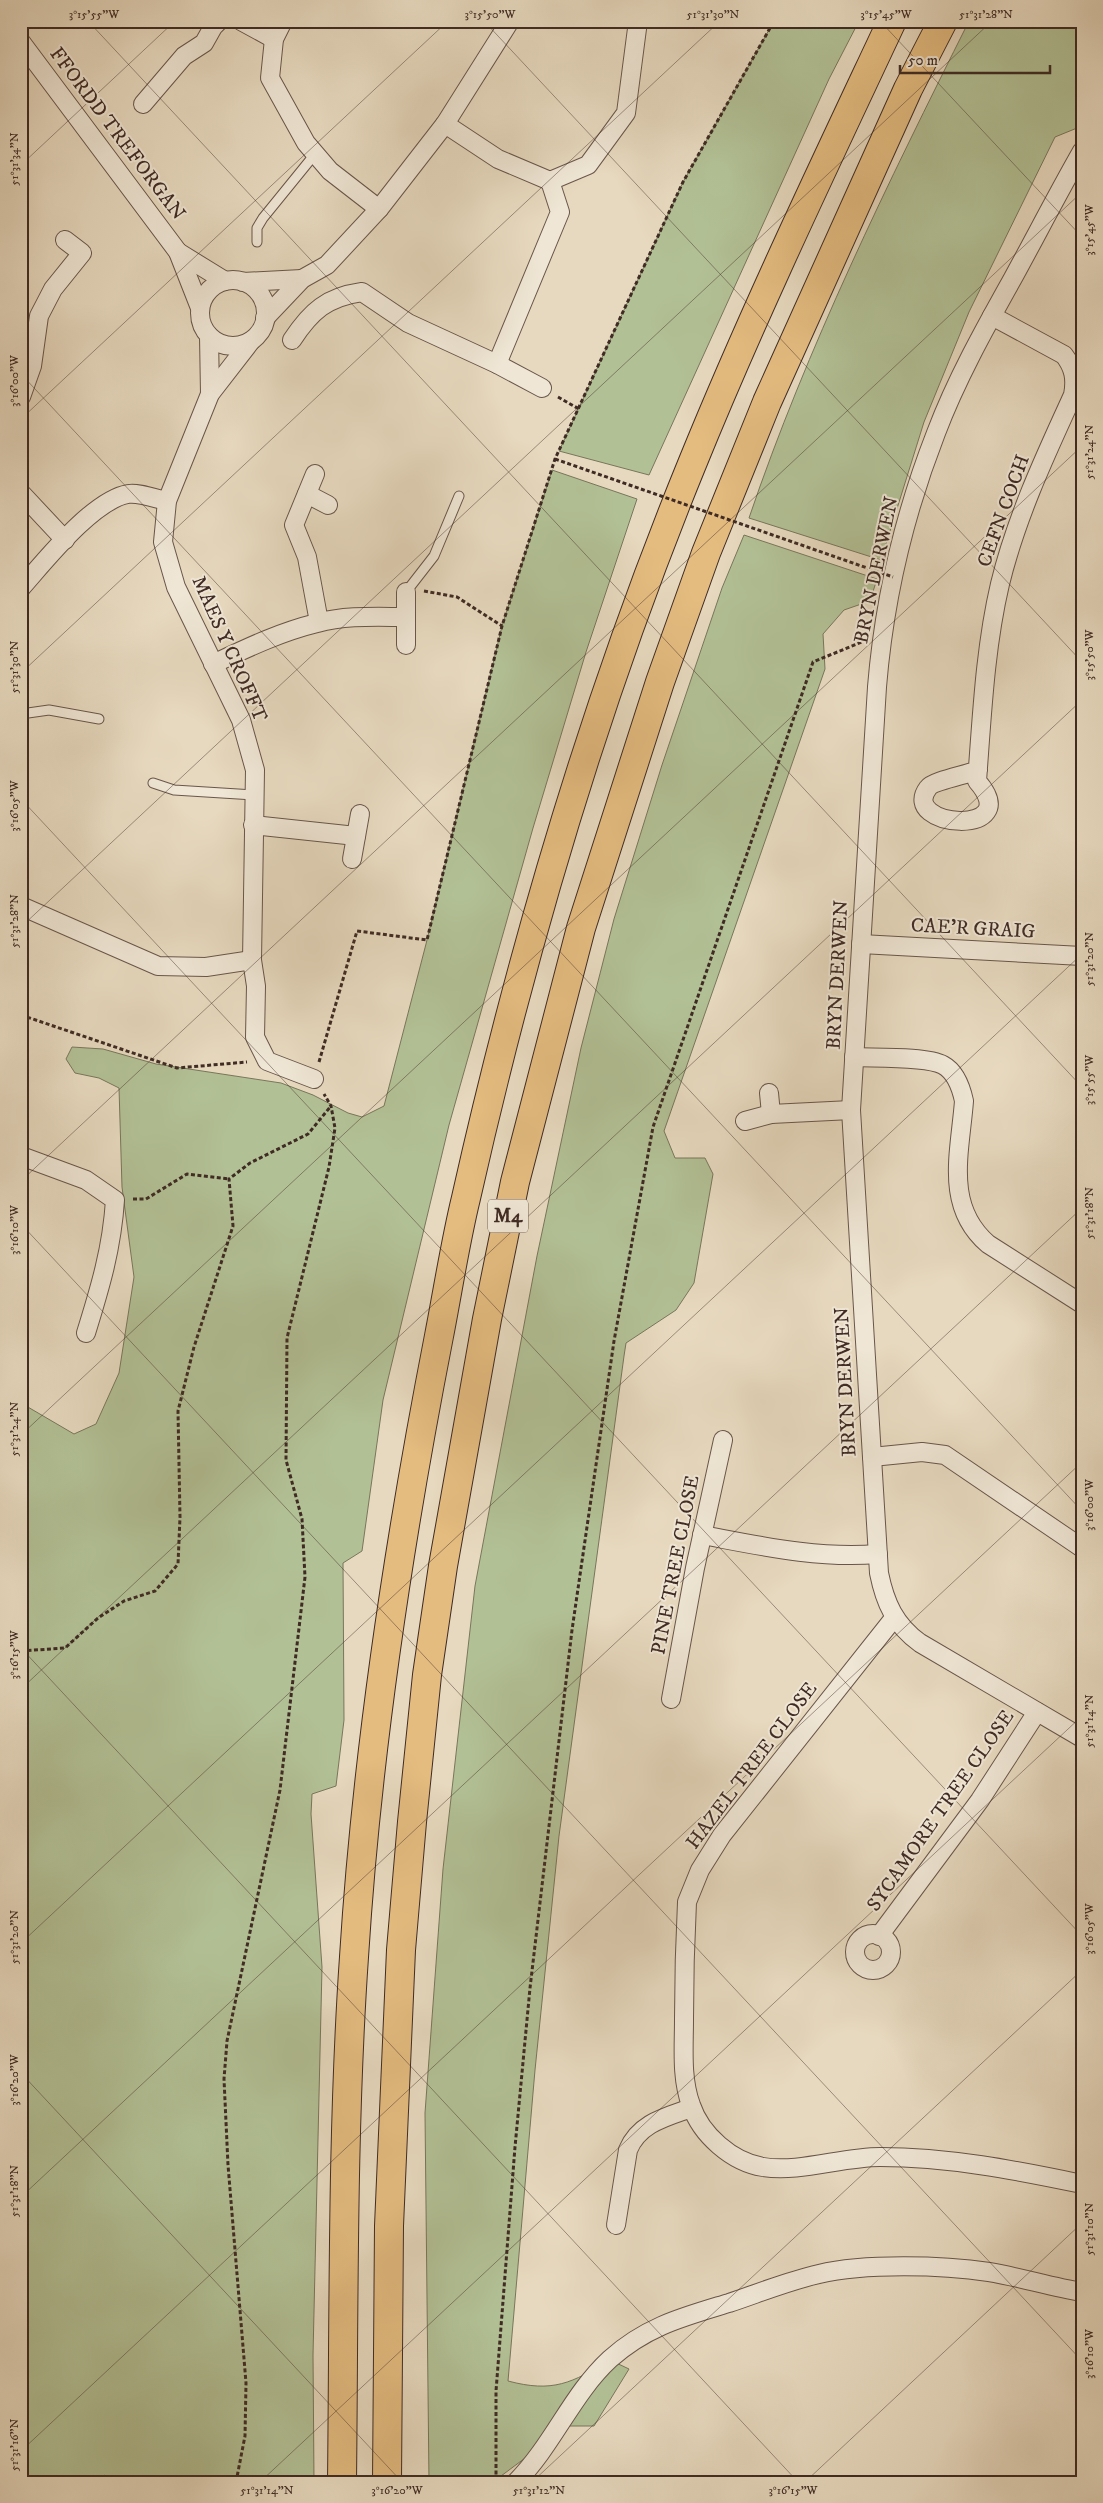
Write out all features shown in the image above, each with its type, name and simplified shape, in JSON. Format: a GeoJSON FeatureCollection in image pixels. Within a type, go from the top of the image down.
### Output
{"type":"FeatureCollection","features":[{"type":"Feature","properties":{"kind":"highway","name":"M4"},"geometry":{"type":"LineString","coordinates":[[342,2482],[345,2210],[353,1958],[367,1809],[382,1672],[402,1538],[419,1434],[464,1202],[535,923],[580,774],[654,561],[729,378],[814,187],[892,21]]}},
{"type":"Feature","properties":{"kind":"highway","name":"M4"},"geometry":{"type":"LineString","coordinates":[[387,2482],[389,2226],[401,1950],[412,1822],[427,1675],[443,1566],[485,1328],[515,1182],[581,928],[660,682],[706,553],[767,402],[908,89],[944,21]]}},
{"type":"Feature","properties":{"kind":"street"},"geometry":{"type":"LineString","coordinates":[[143,104],[184,56],[204,43],[213,27],[219,21]]}},
{"type":"Feature","properties":{"kind":"street"},"geometry":{"type":"LineString","coordinates":[[241,21],[274,39]]}},
{"type":"Feature","properties":{"kind":"street"},"geometry":{"type":"LineString","coordinates":[[283,21],[274,39],[270,78],[306,144],[330,170],[379,209]]}},
{"type":"Feature","properties":{"kind":"street"},"geometry":{"type":"LineString","coordinates":[[265,318],[302,279],[327,264],[379,209],[446,124],[510,21]]}},
{"type":"Feature","properties":{"kind":"street"},"geometry":{"type":"LineString","coordinates":[[446,124],[498,159],[550,181],[588,165],[626,113],[638,21]]}},
{"type":"Feature","properties":{"kind":"street","name":"FFORDD TREFORGAN"},"geometry":{"type":"LineString","coordinates":[[21,42],[178,252],[200,308]]}},
{"type":"Feature","properties":{"kind":"street","name":"BRYN DERWEN"},"geometry":{"type":"LineString","coordinates":[[1082,151],[992,316],[936,432],[920,475],[893,577],[881,634],[851,1110],[878,1554],[883,1591],[894,1618],[910,1636],[1082,1738]]}},
{"type":"Feature","properties":{"kind":"street"},"geometry":{"type":"LineString","coordinates":[[497,364],[560,212],[550,181]]}},
{"type":"Feature","properties":{"kind":"street"},"geometry":{"type":"LineString","coordinates":[[21,397],[32,366],[39,316],[53,289],[82,253],[65,240]]}},
{"type":"Feature","properties":{"kind":"street","name":"FFORDD TREFORGAN"},"geometry":{"type":"LineString","coordinates":[[178,252],[225,281]]}},
{"type":"Feature","properties":{"kind":"street"},"geometry":{"type":"LineString","coordinates":[[243,282],[253,287],[261,296],[265,306],[265,318],[260,331],[251,341],[241,345],[229,346],[218,343],[209,336],[200,318],[200,308],[208,291],[225,281],[302,279]]}},
{"type":"Feature","properties":{"kind":"street"},"geometry":{"type":"LineString","coordinates":[[292,340],[304,322],[322,305],[346,294],[362,292],[408,324],[497,364],[542,388]]}},
{"type":"Feature","properties":{"kind":"street","name":"CEFN COCH"},"geometry":{"type":"LineString","coordinates":[[978,770],[988,648],[1000,582],[1030,495],[1073,395],[1075,383],[1070,364],[1064,355],[992,316]]}},
{"type":"Feature","properties":{"kind":"street","name":"MAES Y CROFFT"},"geometry":{"type":"LineString","coordinates":[[209,336],[210,394]]}},
{"type":"Feature","properties":{"kind":"street","name":"MAES Y CROFFT"},"geometry":{"type":"LineString","coordinates":[[251,341],[210,394],[167,500],[163,542],[176,587],[241,720],[255,770],[252,960],[256,986],[256,1037],[267,1060]]}},
{"type":"Feature","properties":{"kind":"street"},"geometry":{"type":"LineString","coordinates":[[315,474],[294,525],[307,557],[319,622]]}},
{"type":"Feature","properties":{"kind":"street"},"geometry":{"type":"LineString","coordinates":[[21,493],[65,540]]}},
{"type":"Feature","properties":{"kind":"street"},"geometry":{"type":"LineString","coordinates":[[21,588],[65,540],[100,507],[129,494],[167,500]]}},
{"type":"Feature","properties":{"kind":"street"},"geometry":{"type":"LineString","coordinates":[[307,494],[328,505]]}},
{"type":"Feature","properties":{"kind":"street"},"geometry":{"type":"LineString","coordinates":[[406,592],[406,645]]}},
{"type":"Feature","properties":{"kind":"street"},"geometry":{"type":"LineString","coordinates":[[213,664],[267,638],[319,622],[364,617],[406,617]]}},
{"type":"Feature","properties":{"kind":"street"},"geometry":{"type":"LineString","coordinates":[[352,859],[360,814]]}},
{"type":"Feature","properties":{"kind":"street"},"geometry":{"type":"LineString","coordinates":[[253,825],[356,836]]}},
{"type":"Feature","properties":{"kind":"street"},"geometry":{"type":"LineString","coordinates":[[21,906],[158,966],[206,967],[252,960]]}},
{"type":"Feature","properties":{"kind":"street","name":"CAE'R GRAIG"},"geometry":{"type":"LineString","coordinates":[[861,944],[1082,956]]}},
{"type":"Feature","properties":{"kind":"street"},"geometry":{"type":"LineString","coordinates":[[854,1057],[930,1060],[944,1065],[954,1076],[962,1090],[964,1100],[958,1184],[960,1202],[967,1220],[976,1233],[988,1244],[1082,1304]]}},
{"type":"Feature","properties":{"kind":"street"},"geometry":{"type":"LineString","coordinates":[[267,1060],[314,1079]]}},
{"type":"Feature","properties":{"kind":"street"},"geometry":{"type":"LineString","coordinates":[[769,1093],[772,1114]]}},
{"type":"Feature","properties":{"kind":"street"},"geometry":{"type":"LineString","coordinates":[[745,1121],[772,1114],[851,1110]]}},
{"type":"Feature","properties":{"kind":"street"},"geometry":{"type":"LineString","coordinates":[[30,1153],[56,1170],[86,1180],[115,1200],[108,1262],[86,1333]]}},
{"type":"Feature","properties":{"kind":"street","name":"PINE TREE CLOSE"},"geometry":{"type":"LineString","coordinates":[[671,1699],[702,1535],[723,1440]]}},
{"type":"Feature","properties":{"kind":"street"},"geometry":{"type":"LineString","coordinates":[[872,1457],[922,1452],[945,1455],[1082,1548]]}},
{"type":"Feature","properties":{"kind":"street"},"geometry":{"type":"LineString","coordinates":[[702,1535],[807,1554],[838,1556],[878,1554]]}},
{"type":"Feature","properties":{"kind":"street","name":"HAZEL TREE CLOSE"},"geometry":{"type":"LineString","coordinates":[[894,1618],[722,1834],[692,1886],[687,1902],[684,2036],[684,2073],[692,2108],[698,2120],[719,2144],[731,2154],[762,2167],[787,2168],[878,2157],[916,2158],[1010,2169],[1082,2184]]}},
{"type":"Feature","properties":{"kind":"street","name":"SYCAMORE TREE CLOSE"},"geometry":{"type":"LineString","coordinates":[[879,1936],[980,1800],[1037,1712]]}},
{"type":"Feature","properties":{"kind":"street"},"geometry":{"type":"LineString","coordinates":[[616,2225],[628,2150],[632,2139],[640,2130],[653,2122],[692,2108]]}},
{"type":"Feature","properties":{"kind":"street"},"geometry":{"type":"LineString","coordinates":[[516,2482],[547,2446],[591,2380],[610,2360],[646,2332],[675,2320],[820,2274],[872,2268],[929,2267],[989,2272],[1082,2292]]}},
{"type":"Feature","properties":{"kind":"lane"},"geometry":{"type":"LineString","coordinates":[[257,242],[257,228],[262,218],[315,154]]}},
{"type":"Feature","properties":{"kind":"lane"},"geometry":{"type":"LineString","coordinates":[[406,592],[434,556],[459,496]]}},
{"type":"Feature","properties":{"kind":"lane"},"geometry":{"type":"LineString","coordinates":[[21,714],[49,710],[99,719]]}},
{"type":"Feature","properties":{"kind":"lane"},"geometry":{"type":"LineString","coordinates":[[152,782],[174,790],[254,795]]}},
{"type":"Feature","properties":{"kind":"path"},"geometry":{"type":"LineString","coordinates":[[236,2482],[245,2436],[246,2383],[228,2165],[224,2079],[227,2041],[280,1790],[305,1577],[302,1519],[286,1460],[287,1338],[329,1167],[335,1128],[331,1106],[314,1079],[357,931],[427,940],[502,626],[555,459],[683,182],[774,21]]}},
{"type":"Feature","properties":{"kind":"path"},"geometry":{"type":"LineString","coordinates":[[542,388],[579,409]]}},
{"type":"Feature","properties":{"kind":"path"},"geometry":{"type":"LineString","coordinates":[[555,459],[893,577]]}},
{"type":"Feature","properties":{"kind":"path"},"geometry":{"type":"LineString","coordinates":[[406,592],[412,588],[457,597],[502,626]]}},
{"type":"Feature","properties":{"kind":"path"},"geometry":{"type":"LineString","coordinates":[[496,2482],[496,2391],[514,2147],[530,1988],[572,1630],[614,1341],[653,1127],[813,662],[881,634]]}},
{"type":"Feature","properties":{"kind":"path"},"geometry":{"type":"LineString","coordinates":[[21,1016],[177,1068],[267,1060]]}},
{"type":"Feature","properties":{"kind":"path"},"geometry":{"type":"LineString","coordinates":[[115,1200],[146,1199],[187,1174],[229,1179],[250,1163],[308,1134],[331,1106]]}},
{"type":"Feature","properties":{"kind":"path"},"geometry":{"type":"LineString","coordinates":[[21,1651],[65,1648],[98,1618],[124,1601],[155,1591],[178,1564],[180,1517],[178,1411],[194,1347],[233,1226],[229,1179]]}},
{"type":"Feature","properties":{"kind":"green space"},"geometry":{"type":"Polygon","coordinates":[[[774,21],[859,21],[829,79],[649,475],[559,451],[683,182],[774,21]]]}},
{"type":"Feature","properties":{"kind":"green space"},"geometry":{"type":"Polygon","coordinates":[[[969,21],[1082,21],[1082,126],[1055,137],[969,312],[924,422],[881,560],[749,518],[796,391],[850,266],[969,21]]]}},
{"type":"Feature","properties":{"kind":"green space"},"geometry":{"type":"Polygon","coordinates":[[[552,470],[637,499],[586,652],[533,828],[449,1125],[383,1400],[362,1551],[343,1563],[344,1720],[336,1786],[312,1794],[311,1814],[322,1967],[313,2355],[314,2482],[247,2482],[240,2479],[243,2482],[112,2482],[105,2475],[94,2482],[21,2482],[21,1403],[74,1434],[96,1424],[119,1373],[134,1277],[122,1187],[119,1088],[99,1078],[75,1073],[66,1059],[72,1047],[103,1049],[156,1064],[281,1083],[313,1095],[348,1113],[362,1117],[384,1106],[426,944],[502,626],[552,470]]]}},
{"type":"Feature","properties":{"kind":"green space"},"geometry":{"type":"Polygon","coordinates":[[[744,535],[877,579],[870,601],[844,610],[823,634],[825,669],[664,1131],[675,1158],[705,1158],[713,1174],[694,1283],[676,1310],[626,1343],[624,1356],[559,1836],[535,2070],[508,2381],[538,2386],[562,2384],[584,2375],[610,2360],[629,2369],[594,2426],[568,2426],[493,2482],[429,2482],[425,2113],[443,1869],[475,1586],[537,1256],[581,1048],[614,919],[662,765],[722,588],[744,535]]]}}]}
